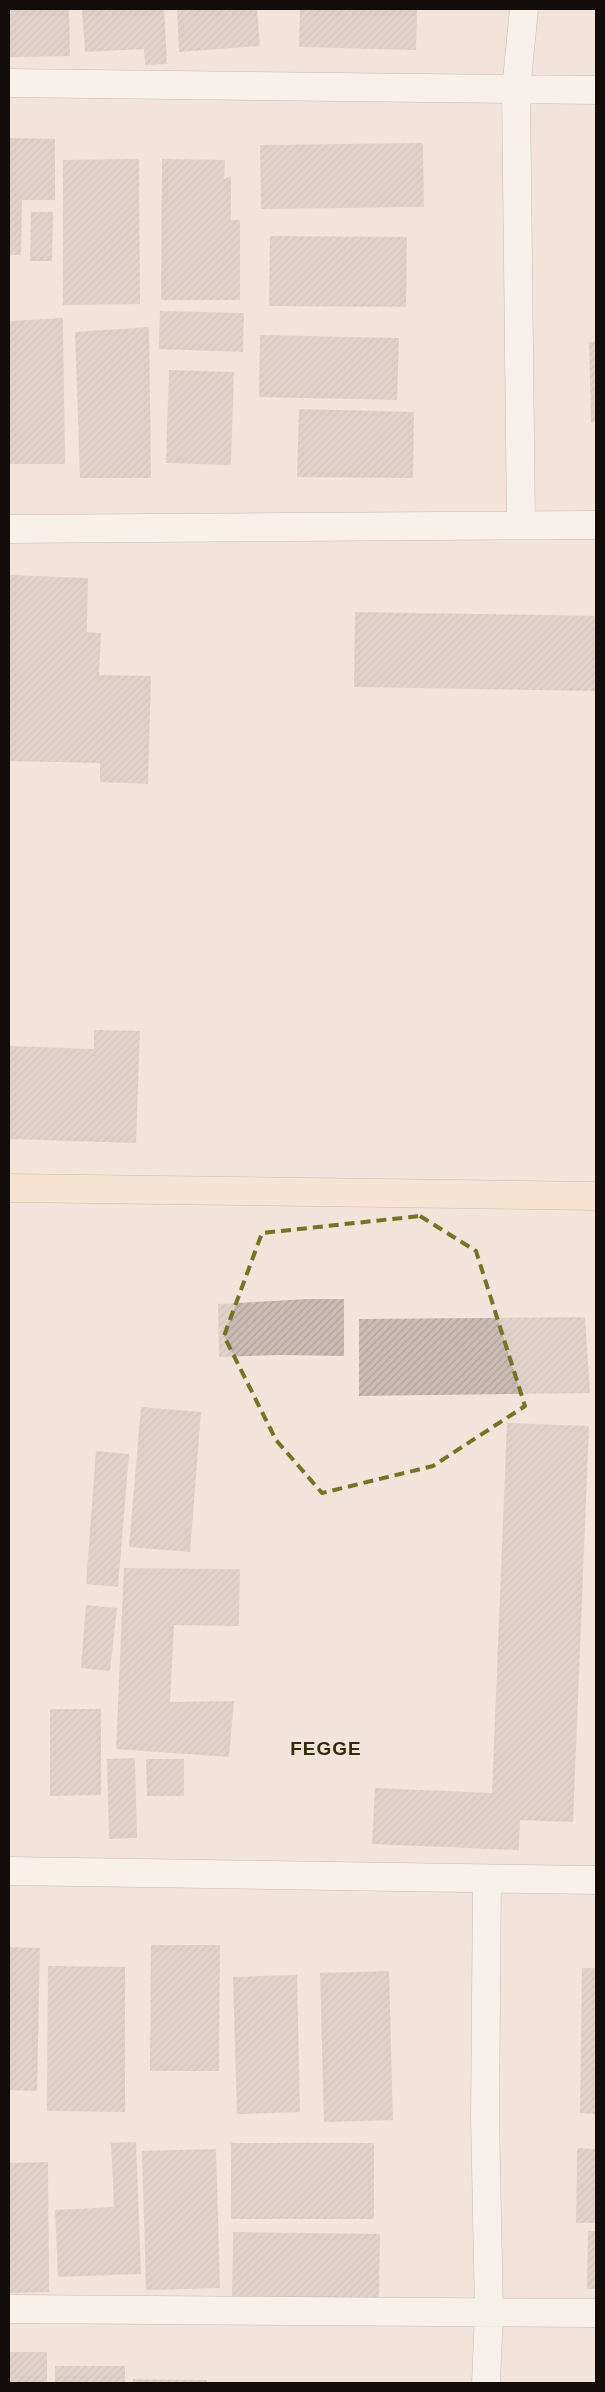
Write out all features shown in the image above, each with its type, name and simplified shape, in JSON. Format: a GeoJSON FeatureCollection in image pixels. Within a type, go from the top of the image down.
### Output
{"type":"FeatureCollection","features":[{"type":"Feature","properties":{"kind":"street"},"geometry":{"type":"LineString","coordinates":[[521,524],[516,90],[524,9]]}},
{"type":"Feature","properties":{"kind":"street"},"geometry":{"type":"LineString","coordinates":[[9,83],[596,90]]}},
{"type":"Feature","properties":{"kind":"street"},"geometry":{"type":"LineString","coordinates":[[9,529],[521,524],[596,525]]}},
{"type":"Feature","properties":{"kind":"street"},"geometry":{"type":"LineString","coordinates":[[9,1188],[596,1196]]}},
{"type":"Feature","properties":{"kind":"street"},"geometry":{"type":"LineString","coordinates":[[9,1872],[596,1880]]}},
{"type":"Feature","properties":{"kind":"street"},"geometry":{"type":"LineString","coordinates":[[486,2383],[489,2312],[485,2118],[487,1879]]}},
{"type":"Feature","properties":{"kind":"street"},"geometry":{"type":"LineString","coordinates":[[9,2309],[596,2313]]}},
{"type":"Feature","properties":{"kind":"highlighted area"},"geometry":{"type":"Polygon","coordinates":[[[420,1216],[476,1251],[525,1406],[433,1466],[322,1493],[276,1440],[224,1336],[262,1233],[420,1216]]]}},
{"type":"Feature","properties":{"kind":"building"},"geometry":{"type":"Polygon","coordinates":[[[9,9],[69,9],[70,56],[9,57],[9,9]]]}},
{"type":"Feature","properties":{"kind":"building"},"geometry":{"type":"Polygon","coordinates":[[[82,9],[164,9],[167,64],[145,65],[144,49],[85,52],[82,9]]]}},
{"type":"Feature","properties":{"kind":"building"},"geometry":{"type":"Polygon","coordinates":[[[177,9],[257,9],[260,46],[179,52],[177,9]]]}},
{"type":"Feature","properties":{"kind":"building"},"geometry":{"type":"Polygon","coordinates":[[[300,9],[417,9],[416,50],[299,47],[300,9]]]}},
{"type":"Feature","properties":{"kind":"building"},"geometry":{"type":"Polygon","coordinates":[[[9,138],[55,139],[55,200],[22,200],[21,255],[9,255],[9,138]]]}},
{"type":"Feature","properties":{"kind":"building"},"geometry":{"type":"Polygon","coordinates":[[[423,143],[424,207],[261,209],[260,145],[423,143]]]}},
{"type":"Feature","properties":{"kind":"building"},"geometry":{"type":"Polygon","coordinates":[[[139,159],[140,304],[63,305],[63,160],[139,159]]]}},
{"type":"Feature","properties":{"kind":"building"},"geometry":{"type":"Polygon","coordinates":[[[162,159],[225,160],[224,179],[231,176],[231,220],[240,220],[240,300],[161,300],[162,159]]]}},
{"type":"Feature","properties":{"kind":"building"},"geometry":{"type":"Polygon","coordinates":[[[31,212],[53,212],[52,261],[30,261],[31,212]]]}},
{"type":"Feature","properties":{"kind":"building"},"geometry":{"type":"Polygon","coordinates":[[[270,236],[407,237],[406,307],[269,306],[270,236]]]}},
{"type":"Feature","properties":{"kind":"building"},"geometry":{"type":"Polygon","coordinates":[[[160,311],[244,313],[243,352],[159,349],[160,311]]]}},
{"type":"Feature","properties":{"kind":"building"},"geometry":{"type":"Polygon","coordinates":[[[63,318],[65,464],[9,464],[9,321],[63,318]]]}},
{"type":"Feature","properties":{"kind":"building"},"geometry":{"type":"Polygon","coordinates":[[[149,327],[151,478],[80,478],[75,332],[149,327]]]}},
{"type":"Feature","properties":{"kind":"building"},"geometry":{"type":"Polygon","coordinates":[[[260,335],[399,338],[397,400],[259,397],[260,335]]]}},
{"type":"Feature","properties":{"kind":"building"},"geometry":{"type":"Polygon","coordinates":[[[589,342],[596,342],[596,422],[591,422],[589,342]]]}},
{"type":"Feature","properties":{"kind":"building"},"geometry":{"type":"Polygon","coordinates":[[[169,370],[234,372],[231,465],[166,463],[169,370]]]}},
{"type":"Feature","properties":{"kind":"building"},"geometry":{"type":"Polygon","coordinates":[[[299,409],[414,412],[413,478],[297,477],[299,409]]]}},
{"type":"Feature","properties":{"kind":"building"},"geometry":{"type":"Polygon","coordinates":[[[9,575],[88,578],[87,632],[101,633],[99,675],[151,676],[148,784],[100,782],[100,763],[9,761],[9,575]]]}},
{"type":"Feature","properties":{"kind":"building"},"geometry":{"type":"Polygon","coordinates":[[[355,612],[596,616],[596,691],[354,687],[355,612]]]}},
{"type":"Feature","properties":{"kind":"building"},"geometry":{"type":"Polygon","coordinates":[[[94,1030],[140,1031],[136,1143],[9,1139],[9,1046],[94,1049],[94,1030]]]}},
{"type":"Feature","properties":{"kind":"building"},"geometry":{"type":"Polygon","coordinates":[[[344,1299],[344,1356],[279,1355],[219,1357],[218,1304],[344,1299]]]}},
{"type":"Feature","properties":{"kind":"building"},"geometry":{"type":"Polygon","coordinates":[[[585,1317],[590,1393],[359,1396],[359,1319],[585,1317]]]}},
{"type":"Feature","properties":{"kind":"building"},"geometry":{"type":"Polygon","coordinates":[[[141,1407],[201,1412],[190,1552],[129,1547],[141,1407]]]}},
{"type":"Feature","properties":{"kind":"building"},"geometry":{"type":"Polygon","coordinates":[[[507,1423],[589,1426],[573,1822],[520,1820],[519,1850],[372,1844],[375,1788],[492,1793],[507,1423]]]}},
{"type":"Feature","properties":{"kind":"building"},"geometry":{"type":"Polygon","coordinates":[[[96,1451],[129,1454],[118,1587],[86,1584],[96,1451]]]}},
{"type":"Feature","properties":{"kind":"building"},"geometry":{"type":"Polygon","coordinates":[[[124,1568],[240,1569],[239,1626],[174,1625],[170,1702],[234,1701],[229,1757],[116,1749],[124,1568]]]}},
{"type":"Feature","properties":{"kind":"building"},"geometry":{"type":"Polygon","coordinates":[[[86,1605],[117,1608],[110,1671],[81,1668],[86,1605]]]}},
{"type":"Feature","properties":{"kind":"building"},"geometry":{"type":"Polygon","coordinates":[[[50,1709],[101,1709],[101,1795],[50,1796],[50,1709]]]}},
{"type":"Feature","properties":{"kind":"building"},"geometry":{"type":"Polygon","coordinates":[[[135,1758],[137,1838],[109,1839],[107,1759],[135,1758]]]}},
{"type":"Feature","properties":{"kind":"building"},"geometry":{"type":"Polygon","coordinates":[[[146,1759],[184,1759],[184,1796],[147,1796],[146,1759]]]}},
{"type":"Feature","properties":{"kind":"building"},"geometry":{"type":"Polygon","coordinates":[[[151,1945],[220,1945],[219,2071],[150,2071],[151,1945]]]}},
{"type":"Feature","properties":{"kind":"building"},"geometry":{"type":"Polygon","coordinates":[[[9,1947],[40,1948],[37,2091],[9,2090],[9,1947]]]}},
{"type":"Feature","properties":{"kind":"building"},"geometry":{"type":"Polygon","coordinates":[[[48,1966],[125,1967],[125,2112],[47,2111],[48,1966]]]}},
{"type":"Feature","properties":{"kind":"building"},"geometry":{"type":"Polygon","coordinates":[[[582,1968],[596,1968],[596,2114],[580,2113],[582,1968]]]}},
{"type":"Feature","properties":{"kind":"building"},"geometry":{"type":"Polygon","coordinates":[[[389,1971],[393,2120],[324,2122],[320,1973],[389,1971]]]}},
{"type":"Feature","properties":{"kind":"building"},"geometry":{"type":"Polygon","coordinates":[[[297,1975],[300,2112],[237,2114],[233,1977],[297,1975]]]}},
{"type":"Feature","properties":{"kind":"building"},"geometry":{"type":"Polygon","coordinates":[[[136,2142],[141,2274],[58,2277],[55,2210],[114,2207],[111,2143],[136,2142]]]}},
{"type":"Feature","properties":{"kind":"building"},"geometry":{"type":"Polygon","coordinates":[[[231,2143],[374,2143],[374,2219],[231,2219],[231,2143]]]}},
{"type":"Feature","properties":{"kind":"building"},"geometry":{"type":"Polygon","coordinates":[[[577,2148],[596,2149],[596,2223],[576,2223],[577,2148]]]}},
{"type":"Feature","properties":{"kind":"building"},"geometry":{"type":"Polygon","coordinates":[[[216,2149],[220,2288],[146,2290],[142,2151],[216,2149]]]}},
{"type":"Feature","properties":{"kind":"building"},"geometry":{"type":"Polygon","coordinates":[[[48,2162],[49,2292],[9,2293],[9,2163],[48,2162]]]}},
{"type":"Feature","properties":{"kind":"building"},"geometry":{"type":"Polygon","coordinates":[[[588,2231],[596,2231],[596,2289],[587,2289],[588,2231]]]}},
{"type":"Feature","properties":{"kind":"building"},"geometry":{"type":"Polygon","coordinates":[[[233,2232],[380,2234],[379,2298],[232,2296],[233,2232]]]}},
{"type":"Feature","properties":{"kind":"building"},"geometry":{"type":"Polygon","coordinates":[[[9,2352],[47,2352],[47,2383],[9,2383],[9,2352]]]}},
{"type":"Feature","properties":{"kind":"building"},"geometry":{"type":"Polygon","coordinates":[[[55,2366],[125,2366],[125,2383],[55,2383],[55,2366]]]}},
{"type":"Feature","properties":{"kind":"building"},"geometry":{"type":"Polygon","coordinates":[[[133,2379],[207,2380],[207,2383],[133,2383],[133,2379]]]}},
{"type":"Feature","properties":{"kind":"district","name":"FEGGE"},"geometry":{"type":"Point","coordinates":[326,1748]}}]}
